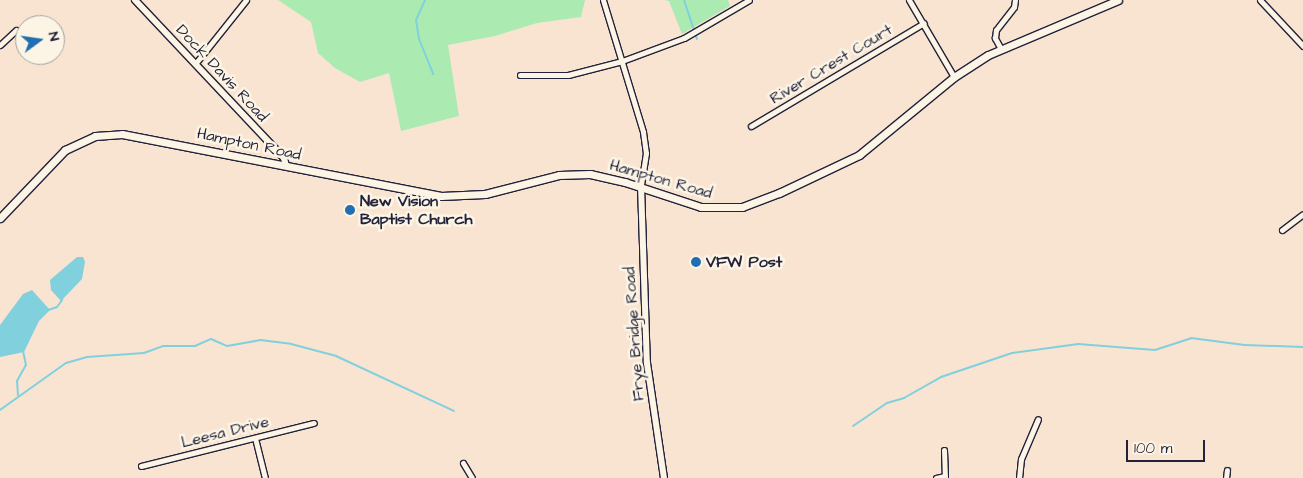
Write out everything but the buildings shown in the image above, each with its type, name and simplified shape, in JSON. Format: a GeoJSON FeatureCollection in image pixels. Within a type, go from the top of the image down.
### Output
{"type":"FeatureCollection","features":[{"type":"Feature","properties":{"kind":"main road","name":"Hampton Road"},"geometry":{"type":"LineString","coordinates":[[0,218],[64,152],[94,136],[140,136],[452,197],[485,194],[574,173],[606,177],[641,186],[712,209],[753,204],[859,155],[954,77],[1001,49],[1118,0]]}},
{"type":"Feature","properties":{"kind":"street","name":"Dock Davis Road"},"geometry":{"type":"LineString","coordinates":[[135,0],[284,158],[286,166]]}},
{"type":"Feature","properties":{"kind":"street"},"geometry":{"type":"LineString","coordinates":[[195,64],[246,0]]}},
{"type":"Feature","properties":{"kind":"street"},"geometry":{"type":"LineString","coordinates":[[603,0],[643,132],[646,153],[641,186]]}},
{"type":"Feature","properties":{"kind":"street"},"geometry":{"type":"LineString","coordinates":[[909,0],[954,77]]}},
{"type":"Feature","properties":{"kind":"street"},"geometry":{"type":"LineString","coordinates":[[1001,49],[995,38],[996,30],[1014,7],[1015,0]]}},
{"type":"Feature","properties":{"kind":"street"},"geometry":{"type":"LineString","coordinates":[[1260,0],[1303,46]]}},
{"type":"Feature","properties":{"kind":"street"},"geometry":{"type":"LineString","coordinates":[[520,75],[568,75],[622,62],[684,38],[746,1]]}},
{"type":"Feature","properties":{"kind":"street","name":"River Crest Court"},"geometry":{"type":"LineString","coordinates":[[751,126],[924,23]]}},
{"type":"Feature","properties":{"kind":"street"},"geometry":{"type":"LineString","coordinates":[[0,45],[15,31]]}},
{"type":"Feature","properties":{"kind":"street","name":"Frye Bridge Road"},"geometry":{"type":"LineString","coordinates":[[641,186],[647,363],[664,478]]}},
{"type":"Feature","properties":{"kind":"street"},"geometry":{"type":"LineString","coordinates":[[1282,230],[1303,214]]}},
{"type":"Feature","properties":{"kind":"street"},"geometry":{"type":"LineString","coordinates":[[1019,478],[1021,459],[1038,419]]}},
{"type":"Feature","properties":{"kind":"street","name":"Leesa Drive"},"geometry":{"type":"LineString","coordinates":[[141,466],[314,423]]}},
{"type":"Feature","properties":{"kind":"street"},"geometry":{"type":"LineString","coordinates":[[255,438],[265,478]]}},
{"type":"Feature","properties":{"kind":"street"},"geometry":{"type":"LineString","coordinates":[[936,478],[945,477],[944,450]]}},
{"type":"Feature","properties":{"kind":"street"},"geometry":{"type":"LineString","coordinates":[[463,463],[472,478]]}},
{"type":"Feature","properties":{"kind":"street"},"geometry":{"type":"LineString","coordinates":[[1226,478],[1227,470]]}},
{"type":"Feature","properties":{"kind":"green space"},"geometry":{"type":"Polygon","coordinates":[[[278,0],[585,0],[581,17],[537,23],[495,36],[448,45],[459,116],[401,131],[389,73],[360,82],[335,68],[318,53],[311,22],[278,0]]]}},
{"type":"Feature","properties":{"kind":"green space"},"geometry":{"type":"Polygon","coordinates":[[[664,0],[728,0],[730,6],[682,34],[669,1],[664,0]]]}},
{"type":"Feature","properties":{"kind":"water"},"geometry":{"type":"Polygon","coordinates":[[[77,257],[83,257],[85,262],[82,279],[61,301],[51,290],[50,280],[77,257]]]}},
{"type":"Feature","properties":{"kind":"water"},"geometry":{"type":"Polygon","coordinates":[[[32,290],[50,310],[39,321],[24,352],[0,357],[0,325],[23,294],[32,290]]]}},
{"type":"Feature","properties":{"kind":"waterway"},"geometry":{"type":"LineString","coordinates":[[425,0],[416,20],[419,39],[433,74]]}},
{"type":"Feature","properties":{"kind":"waterway"},"geometry":{"type":"LineString","coordinates":[[684,0],[697,39]]}},
{"type":"Feature","properties":{"kind":"waterway"},"geometry":{"type":"LineString","coordinates":[[48,310],[57,307],[62,300]]}},
{"type":"Feature","properties":{"kind":"waterway"},"geometry":{"type":"LineString","coordinates":[[853,426],[887,403],[904,398],[941,377],[1012,353],[1078,344],[1155,350],[1191,338],[1245,345],[1303,347]]}},
{"type":"Feature","properties":{"kind":"waterway"},"geometry":{"type":"LineString","coordinates":[[0,410],[66,363],[87,357],[144,353],[163,346],[195,346],[211,339],[227,346],[260,340],[291,344],[336,356],[454,411]]}},
{"type":"Feature","properties":{"kind":"waterway"},"geometry":{"type":"LineString","coordinates":[[18,395],[17,381],[26,365],[23,351]]}},
{"type":"Feature","properties":{"kind":"place","name":"New Vision Baptist Church"},"geometry":{"type":"Point","coordinates":[350,210]}},
{"type":"Feature","properties":{"kind":"place","name":"VFW Post"},"geometry":{"type":"Point","coordinates":[696,262]}}]}
